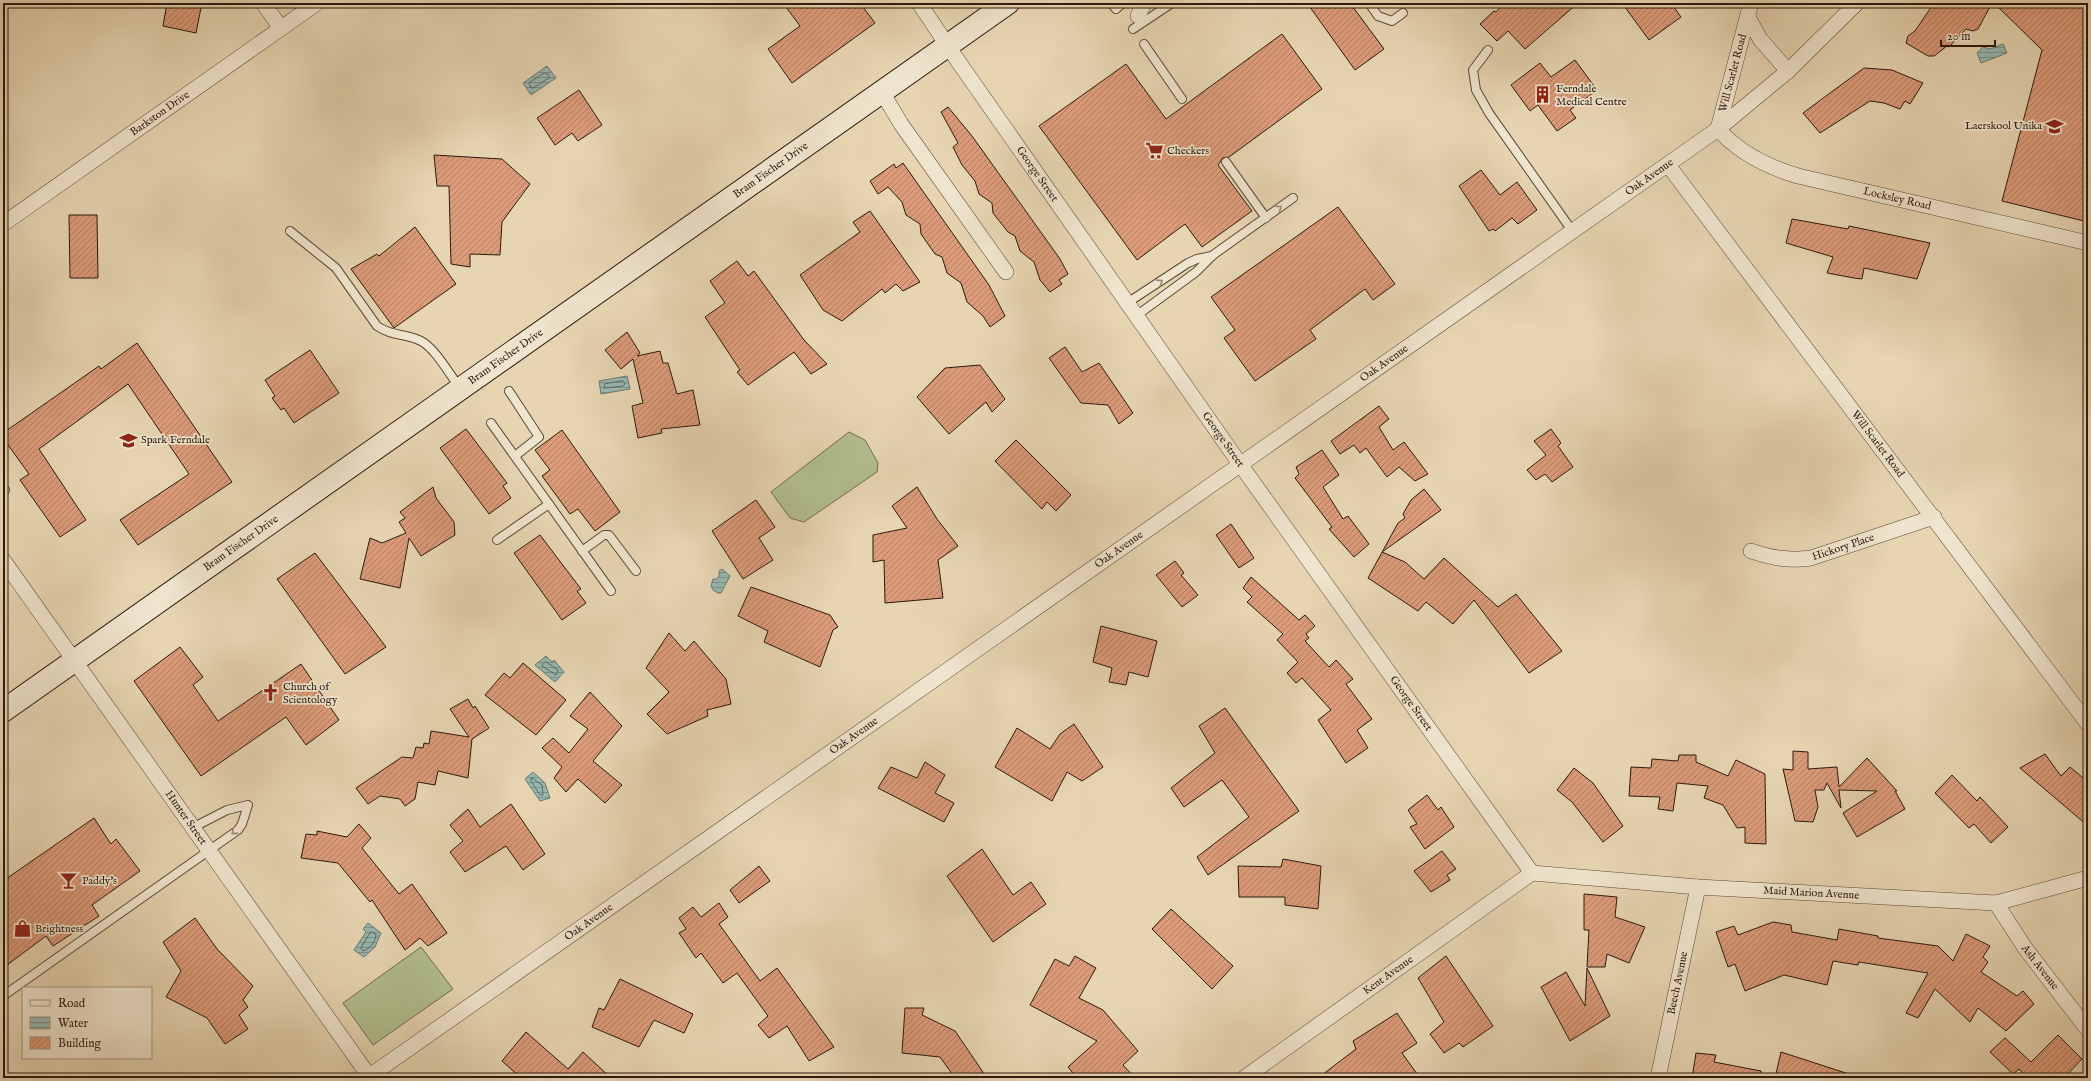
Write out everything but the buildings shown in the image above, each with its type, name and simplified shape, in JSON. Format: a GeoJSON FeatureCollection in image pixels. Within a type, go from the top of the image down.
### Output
{"type":"FeatureCollection","features":[{"type":"Feature","properties":{"kind":"main road","name":"Bram Fischer Drive"},"geometry":{"type":"LineString","coordinates":[[3,711],[1008,3]]}},
{"type":"Feature","properties":{"kind":"street"},"geometry":{"type":"LineString","coordinates":[[263,3],[281,28]]}},
{"type":"Feature","properties":{"kind":"street","name":"Barkston Drive"},"geometry":{"type":"LineString","coordinates":[[3,224],[317,3]]}},
{"type":"Feature","properties":{"kind":"street","name":"George Street"},"geometry":{"type":"LineString","coordinates":[[919,3],[1127,304],[1532,873]]}},
{"type":"Feature","properties":{"kind":"street","name":"Oak Avenue"},"geometry":{"type":"LineString","coordinates":[[368,1077],[1718,129],[1788,71],[1857,3]]}},
{"type":"Feature","properties":{"kind":"street","name":"Will Scarlet Road"},"geometry":{"type":"LineString","coordinates":[[1750,10],[1760,39],[1788,71]]}},
{"type":"Feature","properties":{"kind":"street","name":"Will Scarlet Road"},"geometry":{"type":"LineString","coordinates":[[1718,129],[1750,10]]}},
{"type":"Feature","properties":{"kind":"street"},"geometry":{"type":"LineString","coordinates":[[882,92],[901,124],[1006,272]]}},
{"type":"Feature","properties":{"kind":"street","name":"Locksley Road"},"geometry":{"type":"LineString","coordinates":[[1718,129],[1733,144],[1767,165],[1784,172],[2088,243]]}},
{"type":"Feature","properties":{"kind":"street","name":"Will Scarlet Road"},"geometry":{"type":"LineString","coordinates":[[1668,165],[1934,517],[2088,724]]}},
{"type":"Feature","properties":{"kind":"street","name":"Hickory Place"},"geometry":{"type":"LineString","coordinates":[[1751,551],[1774,558],[1795,560],[1812,558],[1934,517]]}},
{"type":"Feature","properties":{"kind":"street","name":"Hunter Street"},"geometry":{"type":"LineString","coordinates":[[3,560],[368,1077]]}},
{"type":"Feature","properties":{"kind":"street","name":"Maid Marion Avenue"},"geometry":{"type":"LineString","coordinates":[[1532,873],[1698,887],[1996,903],[2088,878]]}},
{"type":"Feature","properties":{"kind":"street","name":"Kent Avenue"},"geometry":{"type":"LineString","coordinates":[[1244,1078],[1532,873]]}},
{"type":"Feature","properties":{"kind":"street","name":"Beech Avenue"},"geometry":{"type":"LineString","coordinates":[[1658,1078],[1698,887]]}},
{"type":"Feature","properties":{"kind":"street","name":"Ash Avenue"},"geometry":{"type":"LineString","coordinates":[[1996,903],[2025,948],[2088,1030]]}},
{"type":"Feature","properties":{"kind":"lane"},"geometry":{"type":"LineString","coordinates":[[1114,5],[1122,3]]}},
{"type":"Feature","properties":{"kind":"lane"},"geometry":{"type":"LineString","coordinates":[[1138,16],[1172,3]]}},
{"type":"Feature","properties":{"kind":"lane"},"geometry":{"type":"LineString","coordinates":[[1369,3],[1378,16],[1392,21],[1403,13]]}},
{"type":"Feature","properties":{"kind":"lane"},"geometry":{"type":"LineString","coordinates":[[1144,44],[1182,99]]}},
{"type":"Feature","properties":{"kind":"lane"},"geometry":{"type":"LineString","coordinates":[[1488,50],[1473,70],[1476,90],[1489,113],[1573,232]]}},
{"type":"Feature","properties":{"kind":"lane"},"geometry":{"type":"LineString","coordinates":[[1226,162],[1266,218]]}},
{"type":"Feature","properties":{"kind":"lane"},"geometry":{"type":"LineString","coordinates":[[1136,316],[1176,288],[1213,256],[1293,198]]}},
{"type":"Feature","properties":{"kind":"lane"},"geometry":{"type":"LineString","coordinates":[[290,231],[336,268],[377,326],[386,332],[413,338],[427,345],[460,389]]}},
{"type":"Feature","properties":{"kind":"lane"},"geometry":{"type":"LineString","coordinates":[[1127,304],[1188,263],[1197,259],[1213,256]]}},
{"type":"Feature","properties":{"kind":"lane"},"geometry":{"type":"LineString","coordinates":[[509,391],[539,437],[515,456]]}},
{"type":"Feature","properties":{"kind":"lane"},"geometry":{"type":"LineString","coordinates":[[491,423],[611,591]]}},
{"type":"Feature","properties":{"kind":"lane"},"geometry":{"type":"LineString","coordinates":[[497,540],[549,504]]}},
{"type":"Feature","properties":{"kind":"lane"},"geometry":{"type":"LineString","coordinates":[[582,551],[604,535],[609,535],[636,571]]}},
{"type":"Feature","properties":{"kind":"lane"},"geometry":{"type":"LineString","coordinates":[[3,996],[238,830],[242,824],[248,806],[227,810],[192,828]]}},
{"type":"Feature","properties":{"kind":"green space"},"geometry":{"type":"Polygon","coordinates":[[[849,432],[865,440],[878,463],[877,472],[804,522],[790,518],[771,492],[849,432]]]}},
{"type":"Feature","properties":{"kind":"green space"},"geometry":{"type":"Polygon","coordinates":[[[421,947],[453,989],[373,1045],[343,1003],[421,947]]]}},
{"type":"Feature","properties":{"kind":"water"},"geometry":{"type":"Polygon","coordinates":[[[2003,44],[2007,53],[1981,63],[1977,53],[1983,47],[1990,49],[2003,44]]]}},
{"type":"Feature","properties":{"kind":"water"},"geometry":{"type":"Polygon","coordinates":[[[547,66],[556,78],[531,95],[523,83],[547,66]]]}},
{"type":"Feature","properties":{"kind":"water"},"geometry":{"type":"Polygon","coordinates":[[[627,376],[630,389],[601,394],[599,381],[627,376]]]}},
{"type":"Feature","properties":{"kind":"water"},"geometry":{"type":"Polygon","coordinates":[[[722,569],[730,576],[721,593],[718,593],[713,590],[711,586],[713,579],[717,579],[719,576],[719,571],[722,569]]]}},
{"type":"Feature","properties":{"kind":"water"},"geometry":{"type":"Polygon","coordinates":[[[546,656],[552,662],[554,660],[564,672],[555,682],[535,665],[546,656]]]}},
{"type":"Feature","properties":{"kind":"water"},"geometry":{"type":"Polygon","coordinates":[[[533,772],[545,783],[550,798],[540,801],[525,779],[533,772]]]}},
{"type":"Feature","properties":{"kind":"water"},"geometry":{"type":"Polygon","coordinates":[[[368,923],[381,933],[375,947],[364,957],[354,950],[366,932],[363,929],[368,923]]]}},
{"type":"Feature","properties":{"kind":"place","name":"Ferndale Medical Centre"},"geometry":{"type":"Point","coordinates":[1543,95]}},
{"type":"Feature","properties":{"kind":"place","name":"Laerskool Unika"},"geometry":{"type":"Point","coordinates":[2055,126]}},
{"type":"Feature","properties":{"kind":"place","name":"Checkers"},"geometry":{"type":"Point","coordinates":[1154,151]}},
{"type":"Feature","properties":{"kind":"place","name":"Spark Ferndale"},"geometry":{"type":"Point","coordinates":[128,440]}},
{"type":"Feature","properties":{"kind":"place","name":"Church of Scientology"},"geometry":{"type":"Point","coordinates":[270,693]}},
{"type":"Feature","properties":{"kind":"place","name":"Paddy's"},"geometry":{"type":"Point","coordinates":[69,881]}},
{"type":"Feature","properties":{"kind":"place","name":"Brightness"},"geometry":{"type":"Point","coordinates":[22,929]}}]}
